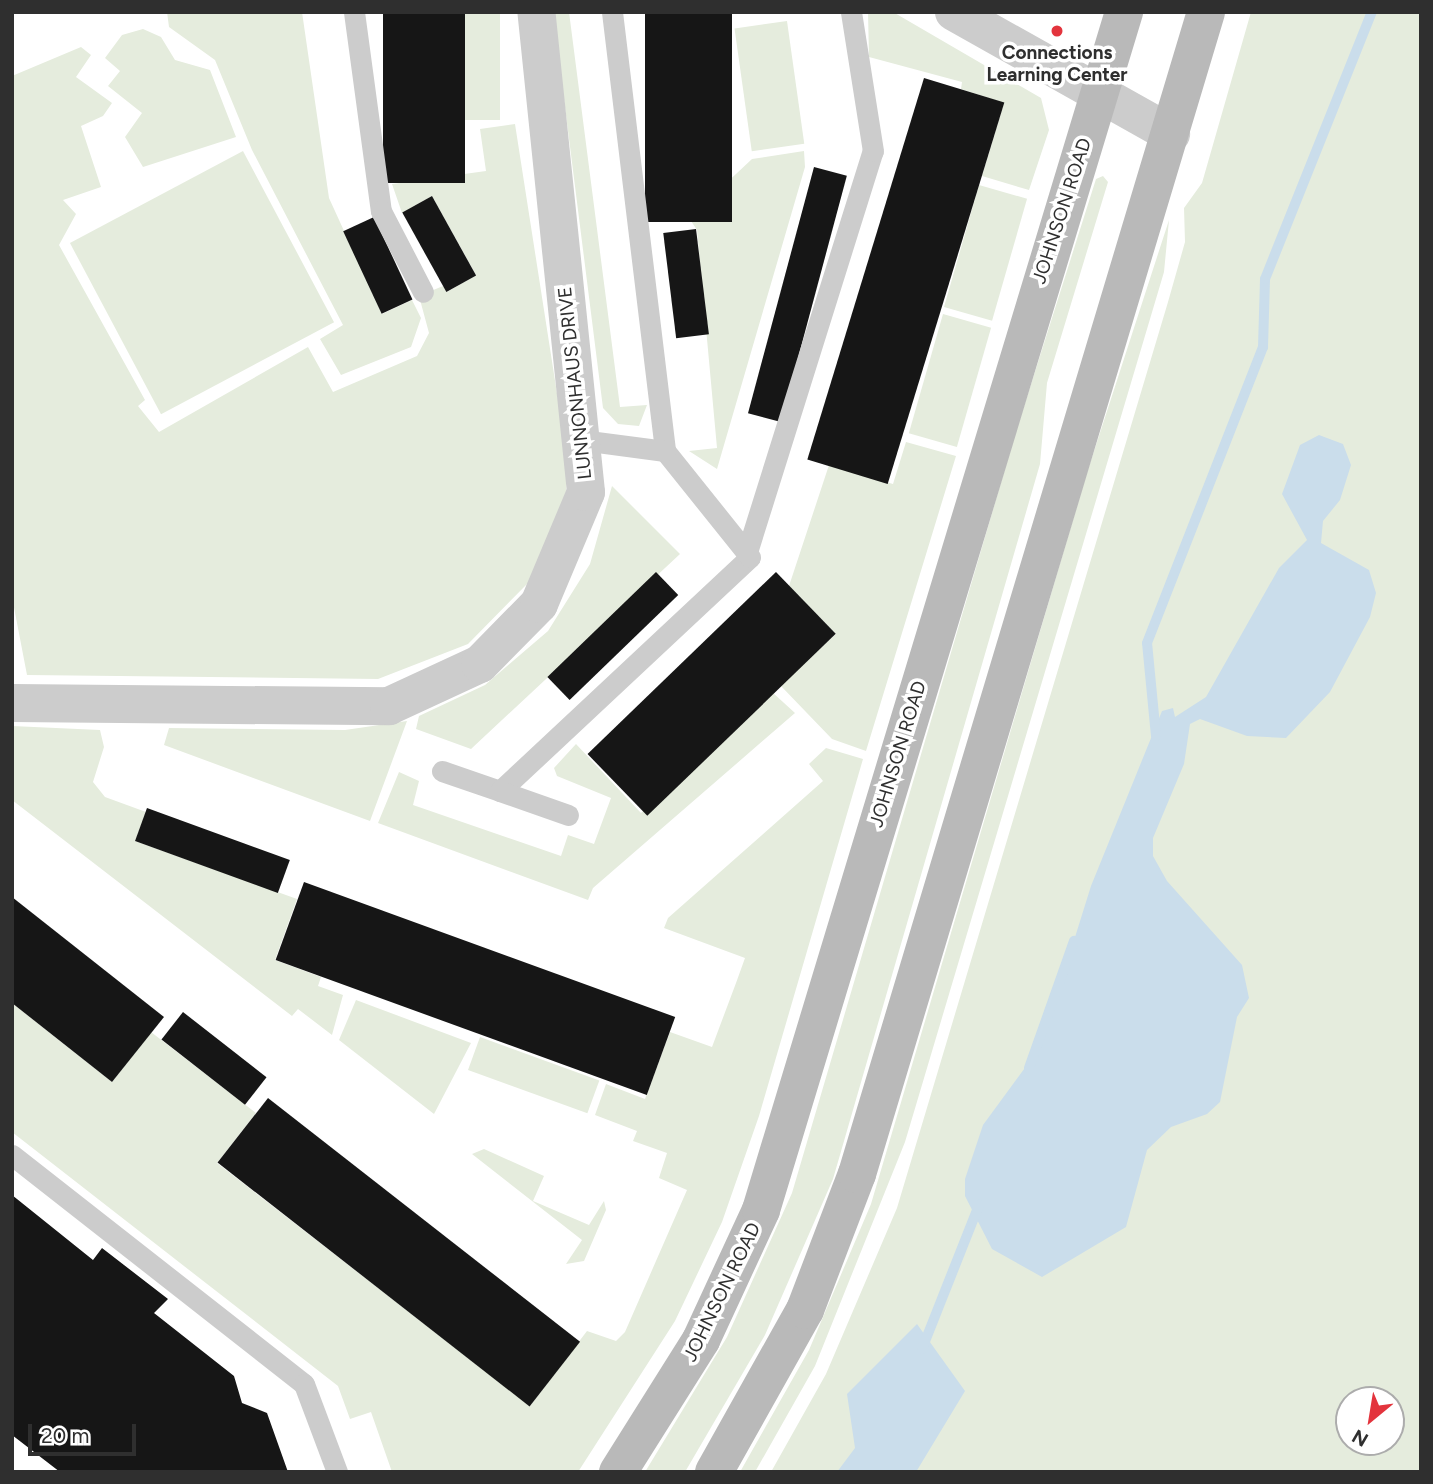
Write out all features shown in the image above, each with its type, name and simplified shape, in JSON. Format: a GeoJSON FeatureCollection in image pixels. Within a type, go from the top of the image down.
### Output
{"type":"FeatureCollection","features":[{"type":"Feature","properties":{"kind":"main road","name":"JOHNSON ROAD"},"geometry":{"type":"LineString","coordinates":[[618,1472],[702,1340],[761,1210],[1125,12]]}},
{"type":"Feature","properties":{"kind":"main road"},"geometry":{"type":"LineString","coordinates":[[714,1472],[805,1310],[857,1174],[1080,418],[1171,134],[1206,12]]}},
{"type":"Feature","properties":{"kind":"street","name":"LUNNONHAUS DRIVE"},"geometry":{"type":"LineString","coordinates":[[12,703],[389,706],[480,664],[539,604],[586,492],[536,12]]}},
{"type":"Feature","properties":{"kind":"street"},"geometry":{"type":"LineString","coordinates":[[954,12],[1098,97],[1171,134]]}},
{"type":"Feature","properties":{"kind":"lane"},"geometry":{"type":"LineString","coordinates":[[354,12],[381,211],[423,292]]}},
{"type":"Feature","properties":{"kind":"lane"},"geometry":{"type":"LineString","coordinates":[[500,791],[750,557],[665,450],[612,12]]}},
{"type":"Feature","properties":{"kind":"lane"},"geometry":{"type":"LineString","coordinates":[[747,552],[873,151],[852,12]]}},
{"type":"Feature","properties":{"kind":"lane"},"geometry":{"type":"LineString","coordinates":[[581,440],[665,450]]}},
{"type":"Feature","properties":{"kind":"lane"},"geometry":{"type":"LineString","coordinates":[[442,771],[568,815]]}},
{"type":"Feature","properties":{"kind":"lane"},"geometry":{"type":"LineString","coordinates":[[12,1155],[304,1384],[337,1472]]}},
{"type":"Feature","properties":{"kind":"green space"},"geometry":{"type":"Polygon","coordinates":[[[167,12],[302,12],[329,198],[382,314],[412,300],[421,318],[411,347],[341,375],[320,339],[343,325],[252,150],[215,60],[169,27],[167,12]]]}},
{"type":"Feature","properties":{"kind":"green space"},"geometry":{"type":"Polygon","coordinates":[[[465,12],[500,12],[500,120],[465,120],[465,12]]]}},
{"type":"Feature","properties":{"kind":"green space"},"geometry":{"type":"Polygon","coordinates":[[[553,12],[569,12],[620,407],[647,405],[639,426],[618,424],[603,408],[553,12]]]}},
{"type":"Feature","properties":{"kind":"green space"},"geometry":{"type":"Polygon","coordinates":[[[868,12],[893,12],[1041,98],[1049,130],[1029,190],[982,176],[1004,103],[961,89],[962,82],[869,57],[868,12]]]}},
{"type":"Feature","properties":{"kind":"green space"},"geometry":{"type":"Polygon","coordinates":[[[1251,12],[1421,12],[1421,1472],[771,1472],[826,1374],[897,1208],[1168,302],[1185,242],[1184,208],[1202,183],[1251,12]]]}},
{"type":"Feature","properties":{"kind":"green space"},"geometry":{"type":"Polygon","coordinates":[[[787,21],[804,144],[752,151],[735,28],[787,21]]]}},
{"type":"Feature","properties":{"kind":"green space"},"geometry":{"type":"Polygon","coordinates":[[[143,29],[161,37],[175,60],[210,70],[236,137],[143,167],[125,137],[142,113],[108,86],[120,71],[105,58],[122,35],[143,29]]]}},
{"type":"Feature","properties":{"kind":"green space"},"geometry":{"type":"Polygon","coordinates":[[[81,47],[91,55],[76,77],[112,103],[103,116],[81,126],[101,187],[63,200],[76,214],[59,245],[145,400],[138,406],[159,432],[308,347],[333,392],[417,356],[429,333],[419,296],[443,286],[447,292],[476,275],[432,196],[402,213],[392,184],[486,171],[480,129],[515,124],[568,464],[566,492],[530,581],[468,644],[378,679],[27,675],[12,597],[12,76],[81,47]]]}},
{"type":"Feature","properties":{"kind":"green space"},"geometry":{"type":"Polygon","coordinates":[[[243,151],[334,322],[161,414],[70,243],[243,151]]]}},
{"type":"Feature","properties":{"kind":"green space"},"geometry":{"type":"Polygon","coordinates":[[[804,151],[805,167],[717,469],[689,451],[717,448],[697,230],[689,218],[752,159],[804,151]]]}},
{"type":"Feature","properties":{"kind":"green space"},"geometry":{"type":"Polygon","coordinates":[[[1103,176],[1108,182],[1047,383],[1040,464],[833,1179],[765,1335],[685,1472],[645,1472],[727,1337],[792,1193],[1015,435],[1096,179],[1103,176]]]}},
{"type":"Feature","properties":{"kind":"green space"},"geometry":{"type":"Polygon","coordinates":[[[979,185],[1027,199],[992,321],[944,307],[979,185]]]}},
{"type":"Feature","properties":{"kind":"green space"},"geometry":{"type":"Polygon","coordinates":[[[1169,220],[1164,272],[905,1142],[815,1366],[755,1472],[740,1472],[809,1350],[871,1204],[1085,479],[1169,220]]]}},
{"type":"Feature","properties":{"kind":"green space"},"geometry":{"type":"Polygon","coordinates":[[[943,314],[991,328],[957,447],[909,433],[943,314]]]}},
{"type":"Feature","properties":{"kind":"green space"},"geometry":{"type":"Polygon","coordinates":[[[906,442],[956,456],[866,751],[832,739],[780,685],[836,634],[789,586],[829,465],[893,484],[906,442]]]}},
{"type":"Feature","properties":{"kind":"green space"},"geometry":{"type":"Polygon","coordinates":[[[612,486],[680,554],[471,749],[416,729],[419,716],[485,685],[548,631],[590,564],[612,486]]]}},
{"type":"Feature","properties":{"kind":"green space"},"geometry":{"type":"Polygon","coordinates":[[[772,692],[795,713],[593,888],[588,900],[378,823],[399,772],[419,781],[413,805],[561,856],[568,835],[594,844],[611,798],[557,776],[554,768],[576,744],[641,813],[772,692]]]}},
{"type":"Feature","properties":{"kind":"green space"},"geometry":{"type":"Polygon","coordinates":[[[407,721],[370,821],[164,745],[169,728],[345,730],[407,721]]]}},
{"type":"Feature","properties":{"kind":"green space"},"geometry":{"type":"Polygon","coordinates":[[[12,726],[100,730],[104,747],[93,782],[105,797],[146,812],[135,841],[297,899],[275,960],[321,977],[318,986],[343,995],[332,1035],[298,1009],[292,1016],[12,800],[12,726]]]}},
{"type":"Feature","properties":{"kind":"green space"},"geometry":{"type":"Polygon","coordinates":[[[826,748],[863,759],[759,1116],[722,1222],[675,1321],[578,1472],[392,1472],[371,1412],[350,1419],[338,1386],[12,1132],[12,1003],[112,1082],[151,1032],[256,1113],[217,1163],[530,1406],[587,1331],[616,1341],[625,1332],[687,1190],[659,1178],[667,1153],[633,1141],[637,1131],[595,1115],[606,1084],[645,1099],[670,1032],[712,1047],[736,983],[745,958],[664,928],[668,918],[823,781],[809,764],[826,748]]]}},
{"type":"Feature","properties":{"kind":"green space"},"geometry":{"type":"Polygon","coordinates":[[[356,1000],[471,1043],[434,1114],[339,1040],[356,1000]]]}},
{"type":"Feature","properties":{"kind":"green space"},"geometry":{"type":"Polygon","coordinates":[[[480,1037],[599,1080],[587,1113],[468,1070],[480,1037]]]}},
{"type":"Feature","properties":{"kind":"green space"},"geometry":{"type":"Polygon","coordinates":[[[484,1149],[544,1176],[533,1201],[589,1225],[604,1201],[606,1210],[584,1261],[566,1264],[582,1240],[472,1154],[484,1149]]]}},
{"type":"Feature","properties":{"kind":"water"},"geometry":{"type":"Polygon","coordinates":[[[1319,435],[1343,444],[1351,465],[1340,500],[1323,521],[1321,543],[1369,570],[1376,593],[1370,617],[1330,692],[1286,738],[1247,736],[1200,719],[1190,724],[1184,764],[1153,838],[1153,856],[1167,881],[1242,965],[1249,998],[1237,1017],[1220,1102],[1207,1114],[1171,1127],[1147,1150],[1126,1227],[1042,1277],[992,1249],[965,1196],[965,1179],[983,1125],[1041,1046],[1091,886],[1162,711],[1173,708],[1175,717],[1206,697],[1279,568],[1307,540],[1282,494],[1300,445],[1319,435]]]}},
{"type":"Feature","properties":{"kind":"water"},"geometry":{"type":"Polygon","coordinates":[[[917,1324],[965,1391],[916,1472],[837,1472],[855,1448],[847,1394],[917,1324]]]}},
{"type":"Feature","properties":{"kind":"building"},"geometry":{"type":"Polygon","coordinates":[[[383,12],[465,12],[465,183],[383,183],[383,12]]]}},
{"type":"Feature","properties":{"kind":"building"},"geometry":{"type":"Polygon","coordinates":[[[645,12],[732,12],[732,222],[645,222],[645,12]]]}},
{"type":"Feature","properties":{"kind":"building"},"geometry":{"type":"Polygon","coordinates":[[[924,78],[1004,103],[888,484],[807,460],[924,78]]]}},
{"type":"Feature","properties":{"kind":"building"},"geometry":{"type":"Polygon","coordinates":[[[814,167],[847,176],[781,422],[748,413],[814,167]]]}},
{"type":"Feature","properties":{"kind":"building"},"geometry":{"type":"Polygon","coordinates":[[[432,196],[476,276],[446,292],[402,212],[432,196]]]}},
{"type":"Feature","properties":{"kind":"building"},"geometry":{"type":"Polygon","coordinates":[[[374,217],[412,299],[382,314],[343,231],[374,217]]]}},
{"type":"Feature","properties":{"kind":"building"},"geometry":{"type":"Polygon","coordinates":[[[696,229],[709,334],[676,338],[663,233],[696,229]]]}},
{"type":"Feature","properties":{"kind":"building"},"geometry":{"type":"Polygon","coordinates":[[[656,572],[678,595],[570,700],[547,677],[656,572]]]}},
{"type":"Feature","properties":{"kind":"building"},"geometry":{"type":"Polygon","coordinates":[[[776,572],[836,634],[647,816],[588,754],[776,572]]]}},
{"type":"Feature","properties":{"kind":"building"},"geometry":{"type":"Polygon","coordinates":[[[147,808],[290,860],[278,893],[135,841],[147,808]]]}},
{"type":"Feature","properties":{"kind":"building"},"geometry":{"type":"Polygon","coordinates":[[[304,882],[675,1017],[647,1095],[276,960],[304,882]]]}},
{"type":"Feature","properties":{"kind":"building"},"geometry":{"type":"Polygon","coordinates":[[[12,897],[164,1017],[112,1082],[12,1003],[12,897]]]}},
{"type":"Feature","properties":{"kind":"building"},"geometry":{"type":"Polygon","coordinates":[[[183,1012],[267,1077],[245,1105],[161,1040],[183,1012]]]}},
{"type":"Feature","properties":{"kind":"building"},"geometry":{"type":"Polygon","coordinates":[[[268,1098],[580,1342],[530,1406],[218,1163],[268,1098]]]}},
{"type":"Feature","properties":{"kind":"building"},"geometry":{"type":"Polygon","coordinates":[[[12,1195],[93,1260],[102,1248],[168,1299],[154,1313],[234,1376],[242,1403],[267,1413],[288,1472],[60,1472],[12,1435],[12,1195]]]}},
{"type":"Feature","properties":{"kind":"waterway"},"geometry":{"type":"LineString","coordinates":[[1156,736],[1147,643],[1263,347],[1265,279],[1372,12]]}},
{"type":"Feature","properties":{"kind":"waterway"},"geometry":{"type":"LineString","coordinates":[[1029,1068],[1074,941]]}},
{"type":"Feature","properties":{"kind":"waterway"},"geometry":{"type":"LineString","coordinates":[[922,1349],[979,1205]]}},
{"type":"Feature","properties":{"kind":"place","name":"Connections Learning Center"},"geometry":{"type":"Point","coordinates":[1057,31]}}]}
